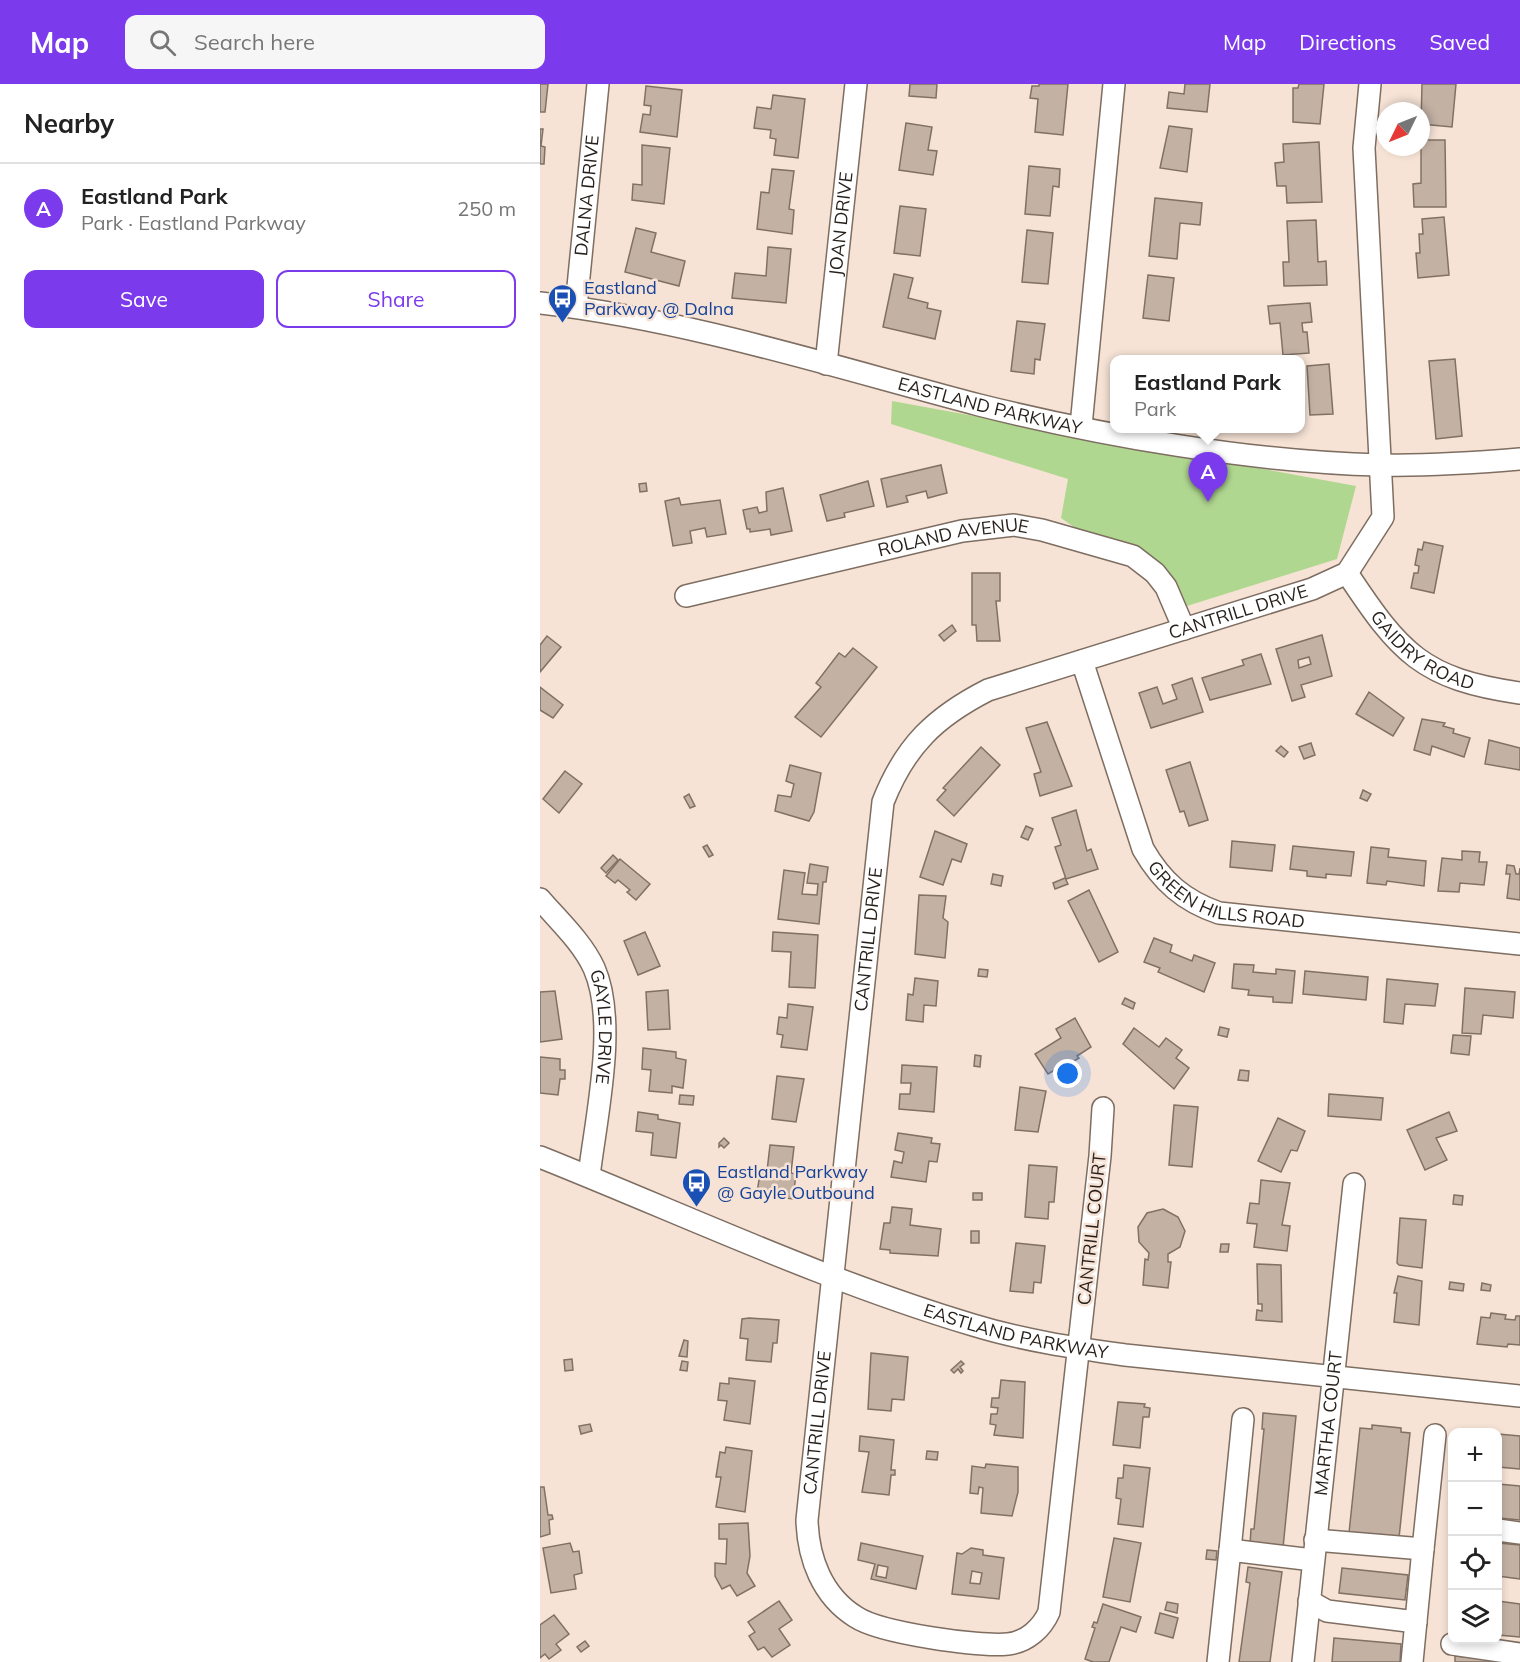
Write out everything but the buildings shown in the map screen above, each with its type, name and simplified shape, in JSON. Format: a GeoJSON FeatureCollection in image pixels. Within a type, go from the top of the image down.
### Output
{"type":"FeatureCollection","features":[{"type":"Feature","properties":{"kind":"street","name":"DALNA DRIVE"},"geometry":{"type":"LineString","coordinates":[[576,307],[598,84]]}},
{"type":"Feature","properties":{"kind":"street","name":"JOAN DRIVE"},"geometry":{"type":"LineString","coordinates":[[826,364],[856,84]]}},
{"type":"Feature","properties":{"kind":"street"},"geometry":{"type":"LineString","coordinates":[[1081,426],[1114,84]]}},
{"type":"Feature","properties":{"kind":"street"},"geometry":{"type":"LineString","coordinates":[[1347,573],[1383,517],[1364,148],[1370,84]]}},
{"type":"Feature","properties":{"kind":"street","name":"EASTLAND PARKWAY"},"geometry":{"type":"LineString","coordinates":[[540,303],[648,319],[982,405],[1110,432]]}},
{"type":"Feature","properties":{"kind":"street","name":"EASTLAND PARKWAY"},"geometry":{"type":"LineString","coordinates":[[1117,433],[1280,458],[1381,465],[1458,464],[1520,459]]}},
{"type":"Feature","properties":{"kind":"street","name":"ROLAND AVENUE"},"geometry":{"type":"LineString","coordinates":[[686,596],[962,531],[1014,525],[1042,530],[1133,556],[1155,573],[1166,587],[1184,629]]}},
{"type":"Feature","properties":{"kind":"street","name":"CANTRILL DRIVE"},"geometry":{"type":"LineString","coordinates":[[1079,1349],[1053,1601],[1046,1619],[1029,1636],[1008,1644],[879,1629],[855,1617],[825,1587],[817,1573],[807,1540],[817,1414],[879,818],[889,787],[906,756],[921,736],[940,718],[988,690],[1312,588],[1347,573]]}},
{"type":"Feature","properties":{"kind":"street","name":"GAIDRY ROAD"},"geometry":{"type":"LineString","coordinates":[[1347,573],[1385,627],[1418,660],[1455,680],[1477,687],[1520,693]]}},
{"type":"Feature","properties":{"kind":"street","name":"GREEN HILLS ROAD"},"geometry":{"type":"LineString","coordinates":[[1082,661],[1143,849],[1154,868],[1183,897],[1220,913],[1520,945]]}},
{"type":"Feature","properties":{"kind":"street","name":"GAYLE DRIVE"},"geometry":{"type":"LineString","coordinates":[[540,899],[581,947],[601,987],[605,1011],[604,1038],[588,1176]]}},
{"type":"Feature","properties":{"kind":"street","name":"CANTRILL COURT"},"geometry":{"type":"LineString","coordinates":[[1079,1349],[1103,1108]]}},
{"type":"Feature","properties":{"kind":"street","name":"EASTLAND PARKWAY"},"geometry":{"type":"LineString","coordinates":[[540,1157],[832,1276],[975,1326],[1079,1349],[1520,1396]]}},
{"type":"Feature","properties":{"kind":"street","name":"MARTHA COURT"},"geometry":{"type":"LineString","coordinates":[[1302,1662],[1354,1184]]}},
{"type":"Feature","properties":{"kind":"street"},"geometry":{"type":"LineString","coordinates":[[1218,1662],[1243,1419]]}},
{"type":"Feature","properties":{"kind":"street"},"geometry":{"type":"LineString","coordinates":[[1412,1662],[1435,1435]]}},
{"type":"Feature","properties":{"kind":"street"},"geometry":{"type":"LineString","coordinates":[[1502,1531],[1520,1533]]}},
{"type":"Feature","properties":{"kind":"street"},"geometry":{"type":"LineString","coordinates":[[1230,1550],[1424,1549]]}},
{"type":"Feature","properties":{"kind":"street"},"geometry":{"type":"LineString","coordinates":[[1309,1601],[1327,1611],[1416,1622]]}},
{"type":"Feature","properties":{"kind":"street"},"geometry":{"type":"LineString","coordinates":[[1452,1648],[1520,1654]]}},
{"type":"Feature","properties":{"kind":"green space"},"geometry":{"type":"Polygon","coordinates":[[[892,401],[1356,486],[1337,559],[1187,606],[1061,518],[1068,479],[891,424],[892,401]]]}},
{"type":"Feature","properties":{"kind":"place","name":"Eastland Parkway @ Dalna"},"geometry":{"type":"Point","coordinates":[563,324]}},
{"type":"Feature","properties":{"kind":"place","name":"Eastland Park"},"geometry":{"type":"Point","coordinates":[1208,502]}},
{"type":"Feature","properties":{"kind":"place","name":"Eastland Parkway @ Gayle Outbound"},"geometry":{"type":"Point","coordinates":[696,1208]}}]}
